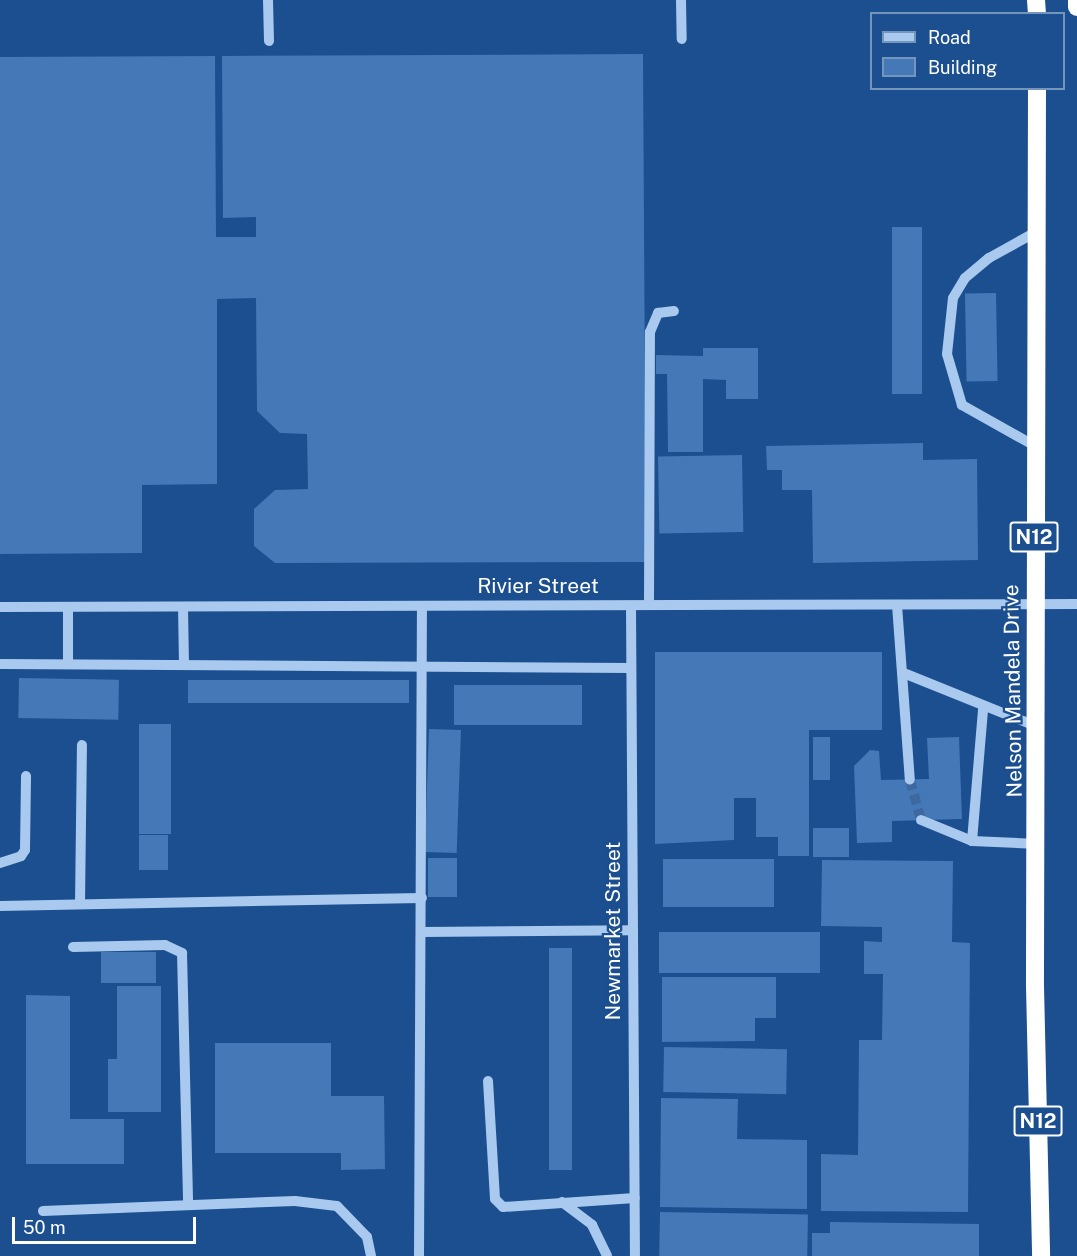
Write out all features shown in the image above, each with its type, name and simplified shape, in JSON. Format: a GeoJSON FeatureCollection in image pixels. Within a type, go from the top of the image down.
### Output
{"type":"FeatureCollection","features":[{"type":"Feature","properties":{"kind":"highway"},"geometry":{"type":"LineString","coordinates":[[1077,0],[1077,8]]}},
{"type":"Feature","properties":{"kind":"highway","name":"Nelson Mandela Drive"},"geometry":{"type":"LineString","coordinates":[[1037,90],[1034,604],[1038,727],[1041,1256]]}},
{"type":"Feature","properties":{"kind":"street"},"geometry":{"type":"LineString","coordinates":[[268,0],[270,41]]}},
{"type":"Feature","properties":{"kind":"street"},"geometry":{"type":"LineString","coordinates":[[681,0],[682,39]]}},
{"type":"Feature","properties":{"kind":"street"},"geometry":{"type":"LineString","coordinates":[[1035,446],[962,405],[947,354],[952,298],[965,278],[989,258],[1036,232]]}},
{"type":"Feature","properties":{"kind":"street"},"geometry":{"type":"LineString","coordinates":[[650,605],[650,332],[658,313],[675,311]]}},
{"type":"Feature","properties":{"kind":"street","name":"Rivier Street"},"geometry":{"type":"LineString","coordinates":[[0,607],[1077,604]]}},
{"type":"Feature","properties":{"kind":"street"},"geometry":{"type":"LineString","coordinates":[[897,605],[906,674],[910,780]]}},
{"type":"Feature","properties":{"kind":"street"},"geometry":{"type":"LineString","coordinates":[[419,1256],[422,606]]}},
{"type":"Feature","properties":{"kind":"street","name":"Newmarket Street"},"geometry":{"type":"LineString","coordinates":[[631,606],[635,1256]]}},
{"type":"Feature","properties":{"kind":"street"},"geometry":{"type":"LineString","coordinates":[[68,607],[68,664]]}},
{"type":"Feature","properties":{"kind":"street"},"geometry":{"type":"LineString","coordinates":[[183,607],[184,665]]}},
{"type":"Feature","properties":{"kind":"street"},"geometry":{"type":"LineString","coordinates":[[0,664],[631,668]]}},
{"type":"Feature","properties":{"kind":"street"},"geometry":{"type":"LineString","coordinates":[[906,674],[983,709],[1038,727]]}},
{"type":"Feature","properties":{"kind":"street"},"geometry":{"type":"LineString","coordinates":[[972,841],[983,709]]}},
{"type":"Feature","properties":{"kind":"street"},"geometry":{"type":"LineString","coordinates":[[80,904],[82,745]]}},
{"type":"Feature","properties":{"kind":"street"},"geometry":{"type":"LineString","coordinates":[[0,863],[21,856],[24,850],[26,776]]}},
{"type":"Feature","properties":{"kind":"street"},"geometry":{"type":"LineString","coordinates":[[921,820],[972,841],[1037,844]]}},
{"type":"Feature","properties":{"kind":"street"},"geometry":{"type":"LineString","coordinates":[[0,906],[422,898]]}},
{"type":"Feature","properties":{"kind":"street"},"geometry":{"type":"LineString","coordinates":[[422,932],[633,930]]}},
{"type":"Feature","properties":{"kind":"street"},"geometry":{"type":"LineString","coordinates":[[73,947],[165,945],[183,953],[188,1205]]}},
{"type":"Feature","properties":{"kind":"street"},"geometry":{"type":"LineString","coordinates":[[488,1081],[495,1199],[502,1207],[635,1198]]}},
{"type":"Feature","properties":{"kind":"street"},"geometry":{"type":"LineString","coordinates":[[43,1211],[295,1201],[337,1206],[367,1237],[371,1256]]}},
{"type":"Feature","properties":{"kind":"street"},"geometry":{"type":"LineString","coordinates":[[562,1202],[592,1225],[608,1256]]}},
{"type":"Feature","properties":{"kind":"building"},"geometry":{"type":"Polygon","coordinates":[[[643,54],[646,562],[275,563],[254,546],[254,509],[275,490],[308,489],[307,434],[280,433],[257,411],[256,298],[217,299],[217,484],[142,485],[142,553],[0,554],[0,57],[215,56],[216,237],[256,237],[256,217],[223,218],[222,56],[643,54]]]}},
{"type":"Feature","properties":{"kind":"building"},"geometry":{"type":"Polygon","coordinates":[[[892,227],[922,227],[922,394],[892,394],[892,227]]]}},
{"type":"Feature","properties":{"kind":"building"},"geometry":{"type":"Polygon","coordinates":[[[996,293],[998,381],[967,382],[965,294],[996,293]]]}},
{"type":"Feature","properties":{"kind":"building"},"geometry":{"type":"Polygon","coordinates":[[[703,348],[758,348],[758,399],[726,399],[726,380],[703,379],[703,452],[668,452],[667,374],[656,374],[656,355],[703,356],[703,348]]]}},
{"type":"Feature","properties":{"kind":"building"},"geometry":{"type":"Polygon","coordinates":[[[923,443],[923,460],[977,459],[978,560],[813,563],[812,490],[782,490],[782,470],[767,470],[766,446],[923,443]]]}},
{"type":"Feature","properties":{"kind":"building"},"geometry":{"type":"Polygon","coordinates":[[[742,455],[743,532],[659,533],[658,456],[742,455]]]}},
{"type":"Feature","properties":{"kind":"building"},"geometry":{"type":"Polygon","coordinates":[[[655,652],[882,652],[882,730],[809,730],[809,856],[778,856],[778,837],[756,837],[756,798],[734,798],[734,840],[655,844],[655,652]]]}},
{"type":"Feature","properties":{"kind":"building"},"geometry":{"type":"Polygon","coordinates":[[[19,678],[119,680],[118,720],[18,718],[19,678]]]}},
{"type":"Feature","properties":{"kind":"building"},"geometry":{"type":"Polygon","coordinates":[[[188,680],[409,680],[409,703],[188,703],[188,680]]]}},
{"type":"Feature","properties":{"kind":"building"},"geometry":{"type":"Polygon","coordinates":[[[454,685],[582,685],[582,725],[454,725],[454,685]]]}},
{"type":"Feature","properties":{"kind":"building"},"geometry":{"type":"Polygon","coordinates":[[[139,724],[171,724],[171,834],[139,834],[139,724]]]}},
{"type":"Feature","properties":{"kind":"building"},"geometry":{"type":"Polygon","coordinates":[[[429,729],[461,730],[457,853],[425,852],[429,729]]]}},
{"type":"Feature","properties":{"kind":"building"},"geometry":{"type":"Polygon","coordinates":[[[813,737],[830,737],[830,780],[813,780],[813,737]]]}},
{"type":"Feature","properties":{"kind":"building"},"geometry":{"type":"Polygon","coordinates":[[[959,737],[962,819],[892,821],[892,842],[857,843],[854,766],[870,750],[879,751],[881,780],[929,779],[927,738],[959,737]]]}},
{"type":"Feature","properties":{"kind":"building"},"geometry":{"type":"Polygon","coordinates":[[[813,828],[849,828],[849,857],[813,857],[813,828]]]}},
{"type":"Feature","properties":{"kind":"building"},"geometry":{"type":"Polygon","coordinates":[[[139,835],[168,835],[168,870],[139,870],[139,835]]]}},
{"type":"Feature","properties":{"kind":"building"},"geometry":{"type":"Polygon","coordinates":[[[428,858],[457,858],[457,897],[428,897],[428,858]]]}},
{"type":"Feature","properties":{"kind":"building"},"geometry":{"type":"Polygon","coordinates":[[[663,859],[774,859],[774,907],[663,907],[663,859]]]}},
{"type":"Feature","properties":{"kind":"building"},"geometry":{"type":"Polygon","coordinates":[[[822,860],[953,861],[952,942],[970,943],[968,1212],[821,1211],[821,1154],[858,1155],[859,1040],[882,1040],[883,974],[864,974],[864,941],[882,942],[882,927],[821,926],[822,860]]]}},
{"type":"Feature","properties":{"kind":"building"},"geometry":{"type":"Polygon","coordinates":[[[659,932],[820,932],[820,973],[659,973],[659,932]]]}},
{"type":"Feature","properties":{"kind":"building"},"geometry":{"type":"Polygon","coordinates":[[[549,948],[572,948],[572,1170],[549,1170],[549,948]]]}},
{"type":"Feature","properties":{"kind":"building"},"geometry":{"type":"Polygon","coordinates":[[[101,952],[156,952],[156,983],[101,983],[101,952]]]}},
{"type":"Feature","properties":{"kind":"building"},"geometry":{"type":"Polygon","coordinates":[[[662,977],[776,977],[776,1018],[755,1018],[755,1041],[662,1042],[662,977]]]}},
{"type":"Feature","properties":{"kind":"building"},"geometry":{"type":"Polygon","coordinates":[[[117,986],[161,986],[161,1112],[108,1112],[108,1059],[117,1059],[117,986]]]}},
{"type":"Feature","properties":{"kind":"building"},"geometry":{"type":"Polygon","coordinates":[[[26,995],[70,996],[70,1119],[124,1119],[124,1164],[26,1164],[26,995]]]}},
{"type":"Feature","properties":{"kind":"building"},"geometry":{"type":"Polygon","coordinates":[[[215,1043],[331,1043],[331,1096],[384,1096],[385,1169],[341,1170],[341,1153],[215,1153],[215,1043]]]}},
{"type":"Feature","properties":{"kind":"building"},"geometry":{"type":"Polygon","coordinates":[[[664,1047],[787,1049],[786,1094],[663,1092],[664,1047]]]}},
{"type":"Feature","properties":{"kind":"building"},"geometry":{"type":"Polygon","coordinates":[[[661,1098],[738,1099],[737,1139],[807,1140],[807,1209],[660,1207],[661,1098]]]}},
{"type":"Feature","properties":{"kind":"building"},"geometry":{"type":"Polygon","coordinates":[[[660,1212],[808,1215],[807,1256],[659,1256],[660,1212]]]}},
{"type":"Feature","properties":{"kind":"building"},"geometry":{"type":"Polygon","coordinates":[[[830,1222],[979,1224],[979,1256],[812,1256],[812,1233],[830,1233],[830,1222]]]}},
{"type":"Feature","properties":{"kind":"tunnel"},"geometry":{"type":"LineString","coordinates":[[910,780],[921,820]]}}]}
